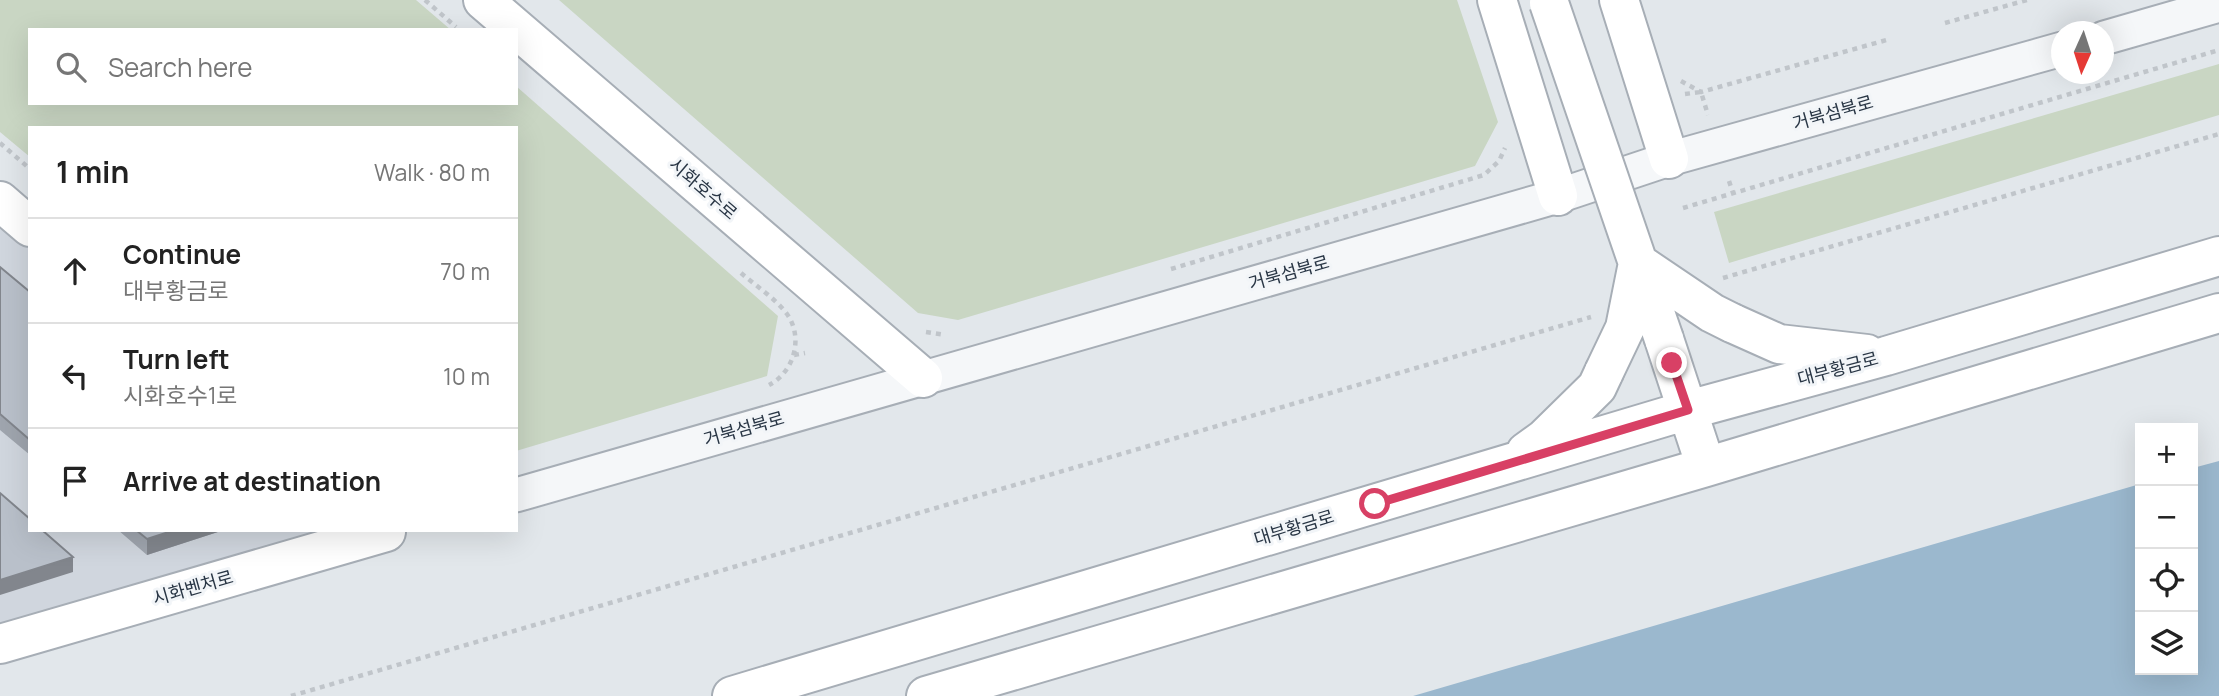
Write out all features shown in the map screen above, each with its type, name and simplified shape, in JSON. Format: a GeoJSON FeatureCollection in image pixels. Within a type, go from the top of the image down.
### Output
{"type":"FeatureCollection","features":[{"type":"Feature","properties":{"kind":"main road","name":"시화호수로"},"geometry":{"type":"LineString","coordinates":[[483,0],[516,28]]}},
{"type":"Feature","properties":{"kind":"main road"},"geometry":{"type":"LineString","coordinates":[[1497,0],[1558,196]]}},
{"type":"Feature","properties":{"kind":"main road"},"geometry":{"type":"LineString","coordinates":[[1619,0],[1669,159]]}},
{"type":"Feature","properties":{"kind":"main road"},"geometry":{"type":"LineString","coordinates":[[1548,2],[1706,467]]}},
{"type":"Feature","properties":{"kind":"main road","name":"시화호수로"},"geometry":{"type":"LineString","coordinates":[[518,30],[923,378]]}},
{"type":"Feature","properties":{"kind":"main road"},"geometry":{"type":"LineString","coordinates":[[0,201],[28,225]]}},
{"type":"Feature","properties":{"kind":"main road","name":"대부황금로"},"geometry":{"type":"LineString","coordinates":[[732,696],[1688,410],[1886,356],[2219,256]]}},
{"type":"Feature","properties":{"kind":"main road"},"geometry":{"type":"LineString","coordinates":[[1638,263],[1712,313],[1779,344],[1886,356]]}},
{"type":"Feature","properties":{"kind":"main road"},"geometry":{"type":"LineString","coordinates":[[1509,464],[1544,439],[1598,387],[1625,328],[1638,263]]}},
{"type":"Feature","properties":{"kind":"main road"},"geometry":{"type":"LineString","coordinates":[[926,696],[2219,313]]}},
{"type":"Feature","properties":{"kind":"main road","name":"시화벤처로"},"geometry":{"type":"LineString","coordinates":[[0,644],[384,532]]}},
{"type":"Feature","properties":{"kind":"street"},"geometry":{"type":"LineString","coordinates":[[2114,35],[2213,4]]}},
{"type":"Feature","properties":{"kind":"street","name":"거북섬북로"},"geometry":{"type":"LineString","coordinates":[[518,494],[1558,196],[1669,159],[2051,52]]}},
{"type":"Feature","properties":{"kind":"path"},"geometry":{"type":"LineString","coordinates":[[425,0],[458,28]]}},
{"type":"Feature","properties":{"kind":"path"},"geometry":{"type":"LineString","coordinates":[[1945,23],[2027,0]]}},
{"type":"Feature","properties":{"kind":"path"},"geometry":{"type":"LineString","coordinates":[[1701,92],[1890,39]]}},
{"type":"Feature","properties":{"kind":"path"},"geometry":{"type":"LineString","coordinates":[[1683,208],[2219,50]]}},
{"type":"Feature","properties":{"kind":"path"},"geometry":{"type":"LineString","coordinates":[[2140,60],[2143,72]]}},
{"type":"Feature","properties":{"kind":"path"},"geometry":{"type":"LineString","coordinates":[[1675,77],[1701,92],[1709,118]]}},
{"type":"Feature","properties":{"kind":"path"},"geometry":{"type":"LineString","coordinates":[[1710,282],[2219,134]]}},
{"type":"Feature","properties":{"kind":"path"},"geometry":{"type":"LineString","coordinates":[[1168,270],[1484,175],[1499,161],[1506,142]]}},
{"type":"Feature","properties":{"kind":"path"},"geometry":{"type":"LineString","coordinates":[[0,143],[28,167]]}},
{"type":"Feature","properties":{"kind":"path"},"geometry":{"type":"LineString","coordinates":[[1492,169],[1495,176]]}},
{"type":"Feature","properties":{"kind":"path"},"geometry":{"type":"LineString","coordinates":[[1729,181],[1733,193]]}},
{"type":"Feature","properties":{"kind":"path"},"geometry":{"type":"LineString","coordinates":[[732,265],[789,317],[795,341],[794,355],[781,379],[760,388]]}},
{"type":"Feature","properties":{"kind":"path"},"geometry":{"type":"LineString","coordinates":[[291,696],[1603,314]]}},
{"type":"Feature","properties":{"kind":"path"},"geometry":{"type":"LineString","coordinates":[[921,328],[928,333],[952,335]]}},
{"type":"Feature","properties":{"kind":"path"},"geometry":{"type":"LineString","coordinates":[[794,355],[805,353]]}},
{"type":"Feature","properties":{"kind":"shaded area"},"geometry":{"type":"Polygon","coordinates":[[[0,201],[28,225],[28,532],[377,532],[0,644],[0,201]]]}},
{"type":"Feature","properties":{"kind":"green space"},"geometry":{"type":"Polygon","coordinates":[[[0,0],[416,0],[449,28],[28,28],[28,105],[518,105],[518,88],[778,316],[767,376],[518,450],[518,126],[28,126],[28,155],[0,132],[0,0]]]}},
{"type":"Feature","properties":{"kind":"green space"},"geometry":{"type":"Polygon","coordinates":[[[559,0],[1457,0],[1498,122],[1475,166],[958,320],[918,313],[559,0]]]}},
{"type":"Feature","properties":{"kind":"green space"},"geometry":{"type":"Polygon","coordinates":[[[2219,64],[2219,115],[1729,263],[1714,212],[2219,64]]]}},
{"type":"Feature","properties":{"kind":"water"},"geometry":{"type":"Polygon","coordinates":[[[2219,461],[2219,696],[1413,696],[2135,485],[2135,675],[2198,675],[2198,467],[2219,461]]]}},
{"type":"Feature","properties":{"kind":"building"},"geometry":{"type":"Polygon","coordinates":[[[0,267],[28,290],[28,438],[0,414],[0,267]]]}},
{"type":"Feature","properties":{"kind":"building"},"geometry":{"type":"Polygon","coordinates":[[[0,493],[28,517],[28,532],[44,532],[73,557],[0,580],[0,493]]]}},
{"type":"Feature","properties":{"kind":"building"},"geometry":{"type":"Polygon","coordinates":[[[138,532],[169,532],[147,539],[138,532]]]}},
{"type":"Feature","properties":{"kind":"route"},"geometry":{"type":"LineString","coordinates":[[1375,504],[1688,410],[1672,363]]}}]}
